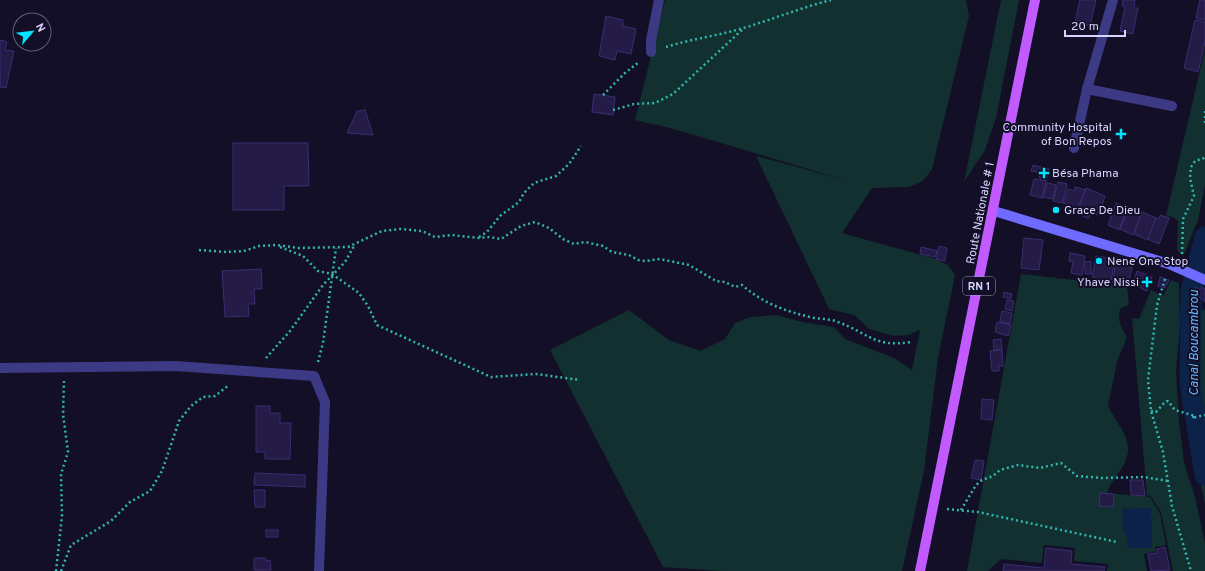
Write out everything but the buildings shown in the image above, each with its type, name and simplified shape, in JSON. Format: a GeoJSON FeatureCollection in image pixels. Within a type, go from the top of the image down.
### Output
{"type":"FeatureCollection","features":[{"type":"Feature","properties":{"kind":"main road","name":"Route Nationale # 1"},"geometry":{"type":"LineString","coordinates":[[920,571],[994,211],[1035,0]]}},
{"type":"Feature","properties":{"kind":"street"},"geometry":{"type":"LineString","coordinates":[[651,52],[651,40],[659,0]]}},
{"type":"Feature","properties":{"kind":"street"},"geometry":{"type":"LineString","coordinates":[[1074,148],[1087,89],[1113,0]]}},
{"type":"Feature","properties":{"kind":"street"},"geometry":{"type":"LineString","coordinates":[[1087,89],[1172,106]]}},
{"type":"Feature","properties":{"kind":"street"},"geometry":{"type":"LineString","coordinates":[[994,211],[1169,264],[1205,280]]}},
{"type":"Feature","properties":{"kind":"street"},"geometry":{"type":"LineString","coordinates":[[0,368],[176,366],[314,376],[325,402],[320,571]]}},
{"type":"Feature","properties":{"kind":"path"},"geometry":{"type":"LineString","coordinates":[[603,95],[625,73],[651,52],[690,39],[745,27],[793,10],[831,0]]}},
{"type":"Feature","properties":{"kind":"path"},"geometry":{"type":"LineString","coordinates":[[613,110],[634,104],[655,103],[673,94],[745,27]]}},
{"type":"Feature","properties":{"kind":"path"},"geometry":{"type":"LineString","coordinates":[[1205,111],[1205,124]]}},
{"type":"Feature","properties":{"kind":"path"},"geometry":{"type":"LineString","coordinates":[[478,238],[487,232],[500,216],[519,202],[524,192],[534,183],[556,176],[569,164],[582,146]]}},
{"type":"Feature","properties":{"kind":"path"},"geometry":{"type":"LineString","coordinates":[[1191,571],[1172,506],[1163,452],[1151,411],[1148,380],[1157,305],[1169,264],[1182,256],[1183,219],[1194,196],[1190,178],[1191,167],[1195,161],[1204,158],[1205,156]]}},
{"type":"Feature","properties":{"kind":"path"},"geometry":{"type":"LineString","coordinates":[[199,250],[226,252],[244,251],[259,246],[277,245],[298,248],[336,248],[354,246],[382,231],[400,228],[422,231],[435,237],[452,235],[501,239],[521,226],[535,222],[549,228],[562,239],[574,244],[584,242],[603,246],[612,252],[629,255],[638,260],[645,261],[660,259],[689,265],[716,281],[725,282],[735,287],[742,285],[767,304],[813,317],[838,322],[868,338],[894,345],[911,342]]}},
{"type":"Feature","properties":{"kind":"path"},"geometry":{"type":"LineString","coordinates":[[277,245],[303,256],[318,271],[332,274],[359,293],[368,306],[377,325],[491,377],[536,374],[580,380]]}},
{"type":"Feature","properties":{"kind":"path"},"geometry":{"type":"LineString","coordinates":[[258,372],[265,358],[290,331],[307,304],[344,262],[354,246]]}},
{"type":"Feature","properties":{"kind":"path"},"geometry":{"type":"LineString","coordinates":[[314,376],[323,343],[336,248]]}},
{"type":"Feature","properties":{"kind":"path"},"geometry":{"type":"LineString","coordinates":[[56,571],[62,516],[61,474],[68,452],[63,414],[64,367]]}},
{"type":"Feature","properties":{"kind":"path"},"geometry":{"type":"LineString","coordinates":[[61,571],[71,545],[111,521],[130,502],[150,492],[162,471],[179,421],[191,406],[203,398],[215,396],[243,371]]}},
{"type":"Feature","properties":{"kind":"path"},"geometry":{"type":"LineString","coordinates":[[1151,411],[1156,412],[1164,402],[1168,401],[1175,410],[1195,416],[1192,418],[1205,415]]}},
{"type":"Feature","properties":{"kind":"path"},"geometry":{"type":"LineString","coordinates":[[961,510],[976,485],[982,480],[993,476],[1000,470],[1018,465],[1040,468],[1061,464],[1077,476],[1102,478],[1144,477],[1168,481]]}},
{"type":"Feature","properties":{"kind":"path"},"geometry":{"type":"LineString","coordinates":[[932,509],[961,510],[1117,542]]}},
{"type":"Feature","properties":{"kind":"green space"},"geometry":{"type":"Polygon","coordinates":[[[665,0],[966,0],[969,16],[932,169],[923,181],[909,187],[872,188],[842,233],[936,259],[948,265],[955,275],[938,358],[924,471],[902,571],[722,571],[663,567],[550,350],[629,310],[669,340],[700,351],[725,339],[735,323],[751,317],[776,315],[802,322],[834,327],[845,339],[894,358],[912,370],[920,330],[908,335],[894,336],[869,329],[854,315],[829,309],[756,156],[849,181],[670,128],[635,120],[665,0]]]}},
{"type":"Feature","properties":{"kind":"green space"},"geometry":{"type":"Polygon","coordinates":[[[1001,0],[1019,0],[996,118],[985,150],[964,182],[1001,0]]]}},
{"type":"Feature","properties":{"kind":"green space"},"geometry":{"type":"Polygon","coordinates":[[[1205,49],[1205,185],[1198,220],[1185,252],[1179,253],[1177,249],[1178,221],[1173,217],[1166,216],[1205,49]]]}},
{"type":"Feature","properties":{"kind":"green space"},"geometry":{"type":"Polygon","coordinates":[[[1021,274],[1127,286],[1129,305],[1121,308],[1119,320],[1127,337],[1117,362],[1108,406],[1125,435],[1128,450],[1123,466],[1112,482],[1107,493],[1150,497],[1160,514],[1166,545],[1155,547],[1156,551],[1144,554],[1147,571],[1107,571],[1108,564],[1074,561],[1075,548],[1044,545],[1042,563],[1001,559],[988,571],[967,571],[1021,274]]]}},
{"type":"Feature","properties":{"kind":"green space"},"geometry":{"type":"Polygon","coordinates":[[[1171,280],[1179,283],[1180,327],[1176,372],[1179,421],[1184,463],[1195,497],[1205,543],[1205,571],[1173,571],[1161,512],[1151,496],[1147,495],[1132,318],[1139,319],[1151,290],[1163,296],[1171,280]]]}},
{"type":"Feature","properties":{"kind":"green space"},"geometry":{"type":"Polygon","coordinates":[[[1191,292],[1193,294],[1195,308],[1205,310],[1205,413],[1198,414],[1188,412],[1184,381],[1188,324],[1187,298],[1191,292]]]}},
{"type":"Feature","properties":{"kind":"green space"},"geometry":{"type":"Polygon","coordinates":[[[1195,422],[1205,422],[1205,505],[1191,434],[1191,424],[1195,422]]]}},
{"type":"Feature","properties":{"kind":"water"},"geometry":{"type":"Polygon","coordinates":[[[1151,508],[1152,548],[1128,548],[1127,537],[1123,530],[1122,509],[1151,508]]]}},
{"type":"Feature","properties":{"kind":"waterway","name":"Canal Boucambrou"},"geometry":{"type":"LineString","coordinates":[[1205,237],[1191,291],[1190,384],[1205,475]]}},
{"type":"Feature","properties":{"kind":"place","name":"Community Hospital of Bon Repos"},"geometry":{"type":"Point","coordinates":[1121,134]}},
{"type":"Feature","properties":{"kind":"place","name":"Bésa Phama"},"geometry":{"type":"Point","coordinates":[1044,173]}},
{"type":"Feature","properties":{"kind":"place","name":"Grace De Dieu"},"geometry":{"type":"Point","coordinates":[1056,210]}},
{"type":"Feature","properties":{"kind":"place","name":"Nene One Stop"},"geometry":{"type":"Point","coordinates":[1099,261]}},
{"type":"Feature","properties":{"kind":"place","name":"Yhave Nissi"},"geometry":{"type":"Point","coordinates":[1147,282]}}]}
